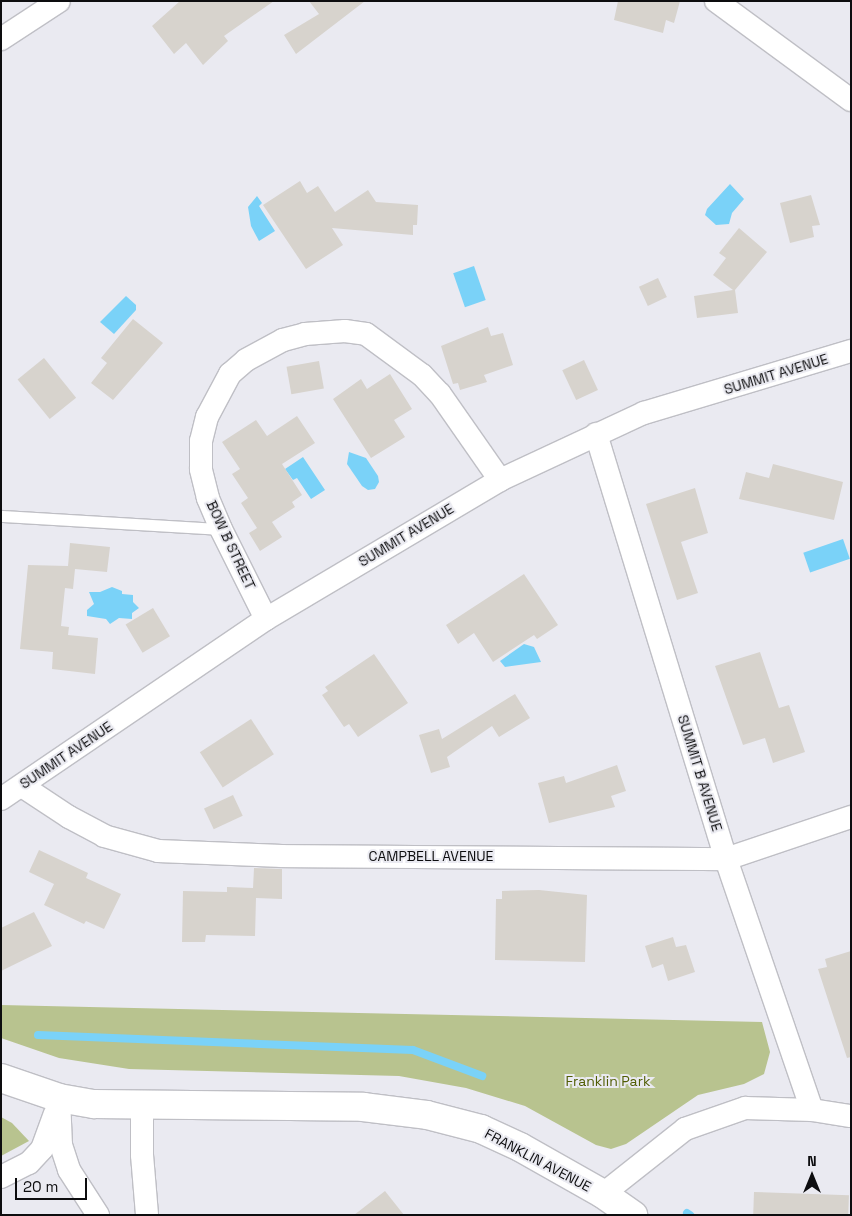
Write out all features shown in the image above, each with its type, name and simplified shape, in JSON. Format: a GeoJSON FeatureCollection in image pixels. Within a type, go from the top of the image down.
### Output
{"type":"FeatureCollection","features":[{"type":"Feature","properties":{"kind":"street"},"geometry":{"type":"LineString","coordinates":[[1,39],[59,1]]}},
{"type":"Feature","properties":{"kind":"street"},"geometry":{"type":"LineString","coordinates":[[716,1],[851,100]]}},
{"type":"Feature","properties":{"kind":"street","name":"BOW B STREET"},"geometry":{"type":"LineString","coordinates":[[266,619],[221,529],[208,498],[201,469],[201,441],[209,410],[230,374],[246,360],[283,340],[305,334],[345,331],[366,334],[387,346],[422,375],[440,394],[500,480]]}},
{"type":"Feature","properties":{"kind":"street","name":"SUMMIT AVENUE"},"geometry":{"type":"LineString","coordinates":[[1,799],[266,619],[500,480],[644,413],[851,351]]}},
{"type":"Feature","properties":{"kind":"street","name":"SUMMIT B AVENUE"},"geometry":{"type":"LineString","coordinates":[[596,434],[726,859],[812,1110]]}},
{"type":"Feature","properties":{"kind":"street","name":"CAMPBELL AVENUE"},"geometry":{"type":"LineString","coordinates":[[22,786],[69,817],[104,836],[158,851],[282,856],[726,859],[851,817]]}},
{"type":"Feature","properties":{"kind":"street","name":"FRANKLIN AVENUE"},"geometry":{"type":"LineString","coordinates":[[1,1078],[59,1098],[142,1106],[363,1107],[427,1115],[481,1129],[603,1194],[685,1129],[745,1108],[812,1110],[851,1116]]}},
{"type":"Feature","properties":{"kind":"street"},"geometry":{"type":"LineString","coordinates":[[1,1177],[29,1163],[42,1149],[59,1098]]}},
{"type":"Feature","properties":{"kind":"street"},"geometry":{"type":"LineString","coordinates":[[59,1098],[61,1145],[67,1162],[98,1215]]}},
{"type":"Feature","properties":{"kind":"street"},"geometry":{"type":"LineString","coordinates":[[142,1106],[142,1155],[147,1215]]}},
{"type":"Feature","properties":{"kind":"street"},"geometry":{"type":"LineString","coordinates":[[603,1194],[633,1215]]}},
{"type":"Feature","properties":{"kind":"lane"},"geometry":{"type":"LineString","coordinates":[[1,516],[221,529]]}},
{"type":"Feature","properties":{"kind":"green space","name":"Franklin Park"},"geometry":{"type":"Polygon","coordinates":[[[1,1005],[762,1022],[770,1052],[764,1074],[744,1084],[698,1095],[626,1144],[611,1149],[596,1145],[525,1106],[466,1088],[399,1076],[129,1069],[59,1058],[1,1038],[1,1005]]]}},
{"type":"Feature","properties":{"kind":"green space"},"geometry":{"type":"Polygon","coordinates":[[[1,1117],[12,1123],[29,1141],[1,1156],[1,1117]]]}},
{"type":"Feature","properties":{"kind":"water"},"geometry":{"type":"Polygon","coordinates":[[[730,184],[744,199],[732,213],[729,224],[716,225],[705,215],[707,209],[730,184]]]}},
{"type":"Feature","properties":{"kind":"water"},"geometry":{"type":"Polygon","coordinates":[[[257,196],[262,203],[259,206],[275,231],[259,241],[251,226],[248,207],[257,196]]]}},
{"type":"Feature","properties":{"kind":"water"},"geometry":{"type":"Polygon","coordinates":[[[474,266],[486,300],[465,307],[453,273],[474,266]]]}},
{"type":"Feature","properties":{"kind":"water"},"geometry":{"type":"Polygon","coordinates":[[[126,296],[136,305],[136,310],[114,334],[100,322],[126,296]]]}},
{"type":"Feature","properties":{"kind":"water"},"geometry":{"type":"Polygon","coordinates":[[[349,452],[366,458],[378,476],[379,482],[375,489],[368,490],[362,486],[347,464],[349,452]]]}},
{"type":"Feature","properties":{"kind":"water"},"geometry":{"type":"Polygon","coordinates":[[[303,457],[325,490],[311,499],[297,478],[293,480],[285,469],[303,457]]]}},
{"type":"Feature","properties":{"kind":"water"},"geometry":{"type":"Polygon","coordinates":[[[843,539],[850,559],[810,573],[803,553],[843,539]]]}},
{"type":"Feature","properties":{"kind":"water"},"geometry":{"type":"Polygon","coordinates":[[[112,587],[122,591],[122,594],[133,595],[133,602],[139,608],[132,613],[132,619],[119,618],[110,624],[106,619],[87,616],[87,610],[94,604],[89,592],[100,592],[112,587]]]}},
{"type":"Feature","properties":{"kind":"water"},"geometry":{"type":"Polygon","coordinates":[[[524,644],[534,647],[541,662],[505,667],[500,661],[524,644]]]}},
{"type":"Feature","properties":{"kind":"building"},"geometry":{"type":"Polygon","coordinates":[[[180,1],[274,1],[224,36],[228,41],[203,65],[186,43],[174,54],[152,26],[180,1]]]}},
{"type":"Feature","properties":{"kind":"building"},"geometry":{"type":"Polygon","coordinates":[[[309,1],[365,1],[296,54],[284,35],[319,14],[309,1]]]}},
{"type":"Feature","properties":{"kind":"building"},"geometry":{"type":"Polygon","coordinates":[[[618,1],[680,1],[674,23],[666,20],[663,33],[614,20],[618,1]]]}},
{"type":"Feature","properties":{"kind":"building"},"geometry":{"type":"Polygon","coordinates":[[[300,181],[307,193],[318,186],[335,212],[368,190],[376,202],[418,205],[417,225],[413,225],[413,235],[332,228],[343,245],[306,269],[263,205],[300,181]]]}},
{"type":"Feature","properties":{"kind":"building"},"geometry":{"type":"Polygon","coordinates":[[[811,195],[820,225],[812,226],[814,237],[790,243],[780,203],[811,195]]]}},
{"type":"Feature","properties":{"kind":"building"},"geometry":{"type":"Polygon","coordinates":[[[739,228],[767,252],[735,290],[738,313],[697,318],[694,296],[733,290],[713,275],[726,258],[719,253],[739,228]]]}},
{"type":"Feature","properties":{"kind":"building"},"geometry":{"type":"Polygon","coordinates":[[[658,278],[667,297],[648,306],[639,287],[658,278]]]}},
{"type":"Feature","properties":{"kind":"building"},"geometry":{"type":"Polygon","coordinates":[[[133,319],[163,343],[113,400],[91,383],[107,363],[101,358],[133,319]]]}},
{"type":"Feature","properties":{"kind":"building"},"geometry":{"type":"Polygon","coordinates":[[[488,327],[491,336],[503,333],[513,365],[484,375],[487,382],[460,390],[458,383],[453,384],[441,346],[488,327]]]}},
{"type":"Feature","properties":{"kind":"building"},"geometry":{"type":"Polygon","coordinates":[[[44,358],[76,398],[50,419],[18,379],[44,358]]]}},
{"type":"Feature","properties":{"kind":"building"},"geometry":{"type":"Polygon","coordinates":[[[584,360],[598,390],[576,400],[562,370],[584,360]]]}},
{"type":"Feature","properties":{"kind":"building"},"geometry":{"type":"Polygon","coordinates":[[[319,361],[324,389],[291,394],[287,367],[319,361]]]}},
{"type":"Feature","properties":{"kind":"building"},"geometry":{"type":"Polygon","coordinates":[[[390,374],[412,409],[394,420],[405,437],[371,458],[333,399],[361,379],[367,389],[390,374]]]}},
{"type":"Feature","properties":{"kind":"building"},"geometry":{"type":"Polygon","coordinates":[[[297,416],[315,443],[282,464],[302,495],[292,502],[295,507],[272,522],[282,537],[260,551],[249,533],[257,528],[241,503],[248,498],[232,474],[240,469],[222,442],[256,420],[267,436],[297,416]]]}},
{"type":"Feature","properties":{"kind":"building"},"geometry":{"type":"Polygon","coordinates":[[[773,464],[843,482],[834,520],[739,499],[746,472],[769,478],[773,464]]]}},
{"type":"Feature","properties":{"kind":"building"},"geometry":{"type":"Polygon","coordinates":[[[695,488],[708,533],[681,542],[698,593],[677,600],[646,504],[695,488]]]}},
{"type":"Feature","properties":{"kind":"building"},"geometry":{"type":"Polygon","coordinates":[[[70,543],[110,547],[107,572],[75,569],[73,589],[65,588],[61,626],[69,627],[68,635],[98,638],[95,674],[52,669],[53,652],[20,649],[28,565],[68,566],[70,543]]]}},
{"type":"Feature","properties":{"kind":"building"},"geometry":{"type":"Polygon","coordinates":[[[524,574],[558,625],[537,639],[534,635],[493,662],[474,633],[458,644],[446,625],[524,574]]]}},
{"type":"Feature","properties":{"kind":"building"},"geometry":{"type":"Polygon","coordinates":[[[153,608],[170,636],[143,653],[126,624],[153,608]]]}},
{"type":"Feature","properties":{"kind":"building"},"geometry":{"type":"Polygon","coordinates":[[[760,652],[779,708],[789,705],[805,752],[773,763],[765,738],[743,745],[715,666],[760,652]]]}},
{"type":"Feature","properties":{"kind":"building"},"geometry":{"type":"Polygon","coordinates":[[[374,654],[408,703],[358,737],[349,724],[344,727],[322,695],[328,691],[325,687],[374,654]]]}},
{"type":"Feature","properties":{"kind":"building"},"geometry":{"type":"Polygon","coordinates":[[[515,694],[530,718],[499,737],[492,726],[447,757],[450,767],[431,773],[419,735],[439,729],[442,739],[515,694]]]}},
{"type":"Feature","properties":{"kind":"building"},"geometry":{"type":"Polygon","coordinates":[[[251,719],[274,754],[223,787],[200,752],[251,719]]]}},
{"type":"Feature","properties":{"kind":"building"},"geometry":{"type":"Polygon","coordinates":[[[617,765],[626,791],[611,796],[615,807],[549,823],[538,783],[564,776],[566,783],[617,765]]]}},
{"type":"Feature","properties":{"kind":"building"},"geometry":{"type":"Polygon","coordinates":[[[233,795],[243,816],[214,829],[204,809],[233,795]]]}},
{"type":"Feature","properties":{"kind":"building"},"geometry":{"type":"Polygon","coordinates":[[[39,850],[88,873],[86,878],[121,894],[104,929],[86,921],[84,924],[44,905],[54,884],[29,872],[39,850]]]}},
{"type":"Feature","properties":{"kind":"building"},"geometry":{"type":"Polygon","coordinates":[[[254,868],[282,869],[282,899],[256,898],[255,936],[206,935],[205,942],[182,942],[183,891],[227,892],[227,887],[253,888],[254,868]]]}},
{"type":"Feature","properties":{"kind":"building"},"geometry":{"type":"Polygon","coordinates":[[[539,890],[587,895],[585,962],[495,960],[496,899],[502,899],[502,891],[539,890]]]}},
{"type":"Feature","properties":{"kind":"building"},"geometry":{"type":"Polygon","coordinates":[[[34,912],[52,946],[1,971],[1,928],[34,912]]]}},
{"type":"Feature","properties":{"kind":"building"},"geometry":{"type":"Polygon","coordinates":[[[673,937],[676,947],[686,945],[695,972],[668,981],[663,964],[652,968],[645,946],[673,937]]]}},
{"type":"Feature","properties":{"kind":"building"},"geometry":{"type":"Polygon","coordinates":[[[851,951],[851,1057],[847,1058],[818,969],[827,967],[825,959],[851,951]]]}},
{"type":"Feature","properties":{"kind":"building"},"geometry":{"type":"Polygon","coordinates":[[[385,1191],[404,1215],[354,1215],[385,1191]]]}},
{"type":"Feature","properties":{"kind":"building"},"geometry":{"type":"Polygon","coordinates":[[[754,1192],[849,1195],[848,1215],[753,1215],[754,1192]]]}},
{"type":"Feature","properties":{"kind":"waterway"},"geometry":{"type":"LineString","coordinates":[[38,1035],[413,1050],[482,1076]]}}]}
